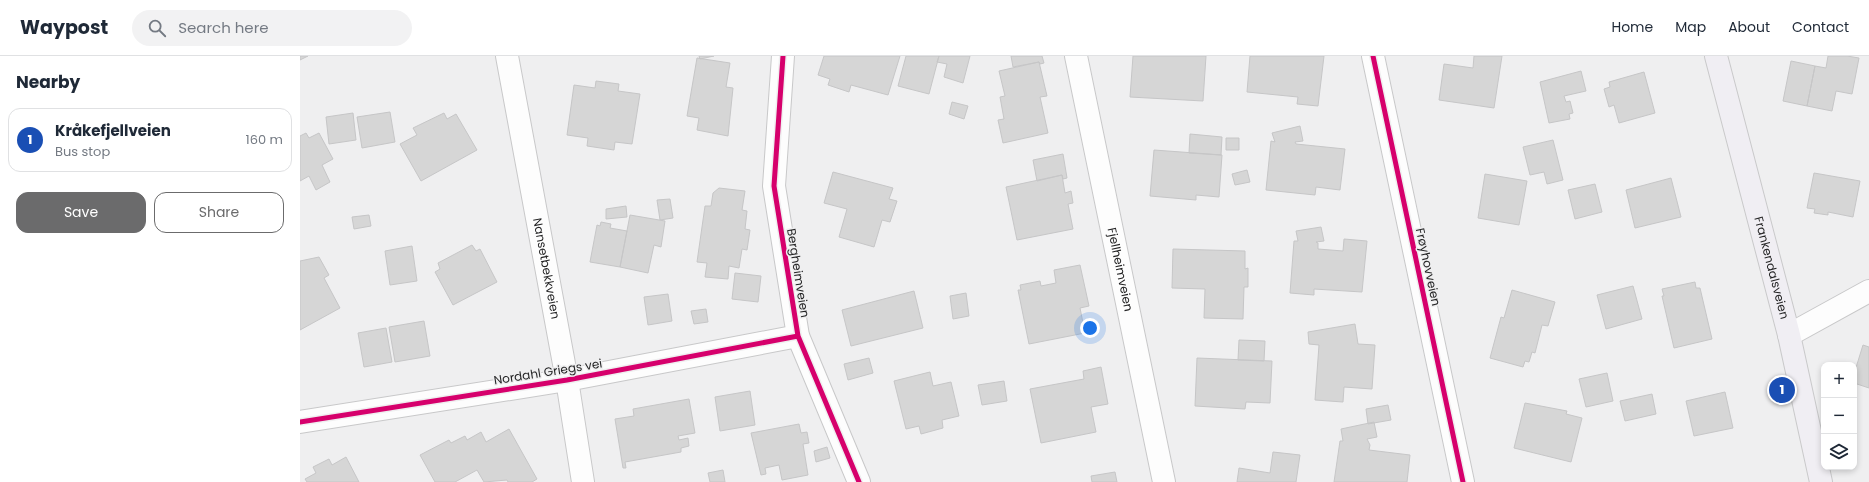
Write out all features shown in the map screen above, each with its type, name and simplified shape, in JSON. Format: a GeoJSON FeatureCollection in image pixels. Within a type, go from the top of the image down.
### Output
{"type":"FeatureCollection","features":[{"type":"Feature","properties":{"kind":"main road","name":"Frankendalsveien"},"geometry":{"type":"LineString","coordinates":[[1716,56],[1789,335],[1821,482]]}},
{"type":"Feature","properties":{"kind":"street","name":"Nansetbekkveien"},"geometry":{"type":"LineString","coordinates":[[507,56],[567,380],[583,482]]}},
{"type":"Feature","properties":{"kind":"street","name":"Bergheimveien"},"geometry":{"type":"LineString","coordinates":[[783,56],[774,186],[798,336],[859,482]]}},
{"type":"Feature","properties":{"kind":"street","name":"Fjellheimveien"},"geometry":{"type":"LineString","coordinates":[[1076,56],[1164,482]]}},
{"type":"Feature","properties":{"kind":"street","name":"Frøyhovveien"},"geometry":{"type":"LineString","coordinates":[[1373,56],[1463,482]]}},
{"type":"Feature","properties":{"kind":"street"},"geometry":{"type":"LineString","coordinates":[[1789,335],[1869,291]]}},
{"type":"Feature","properties":{"kind":"street","name":"Nordahl Griegs vei"},"geometry":{"type":"LineString","coordinates":[[300,422],[567,380],[798,336]]}},
{"type":"Feature","properties":{"kind":"building"},"geometry":{"type":"Polygon","coordinates":[[[300,56],[308,56],[300,60],[300,56]]]}},
{"type":"Feature","properties":{"kind":"building"},"geometry":{"type":"Polygon","coordinates":[[[699,56],[714,56],[700,59],[699,56]]]}},
{"type":"Feature","properties":{"kind":"building"},"geometry":{"type":"Polygon","coordinates":[[[824,56],[900,56],[888,95],[851,85],[849,92],[828,85],[830,79],[818,75],[824,56]]]}},
{"type":"Feature","properties":{"kind":"building"},"geometry":{"type":"Polygon","coordinates":[[[906,56],[939,56],[929,94],[898,86],[906,56]]]}},
{"type":"Feature","properties":{"kind":"building"},"geometry":{"type":"Polygon","coordinates":[[[939,56],[970,56],[963,83],[944,77],[947,64],[937,62],[939,56]]]}},
{"type":"Feature","properties":{"kind":"building"},"geometry":{"type":"Polygon","coordinates":[[[1011,56],[1042,56],[1044,63],[1040,64],[1039,62],[1013,67],[1011,56]]]}},
{"type":"Feature","properties":{"kind":"building"},"geometry":{"type":"Polygon","coordinates":[[[1133,56],[1206,56],[1203,101],[1130,97],[1133,56]]]}},
{"type":"Feature","properties":{"kind":"building"},"geometry":{"type":"Polygon","coordinates":[[[1250,56],[1324,56],[1318,106],[1297,104],[1298,97],[1247,92],[1250,56]]]}},
{"type":"Feature","properties":{"kind":"building"},"geometry":{"type":"Polygon","coordinates":[[[1474,56],[1502,56],[1494,108],[1439,100],[1444,64],[1473,68],[1474,56]]]}},
{"type":"Feature","properties":{"kind":"building"},"geometry":{"type":"Polygon","coordinates":[[[1828,56],[1847,56],[1859,58],[1852,94],[1836,91],[1832,111],[1807,106],[1815,66],[1826,68],[1828,56]]]}},
{"type":"Feature","properties":{"kind":"building"},"geometry":{"type":"Polygon","coordinates":[[[697,58],[730,63],[726,87],[733,88],[728,136],[697,130],[699,118],[687,116],[697,58]]]}},
{"type":"Feature","properties":{"kind":"building"},"geometry":{"type":"Polygon","coordinates":[[[1791,61],[1815,66],[1807,106],[1783,101],[1791,61]]]}},
{"type":"Feature","properties":{"kind":"building"},"geometry":{"type":"Polygon","coordinates":[[[1039,62],[1047,96],[1040,97],[1048,133],[1003,143],[998,120],[1004,119],[1000,97],[1005,96],[999,71],[1039,62]]]}},
{"type":"Feature","properties":{"kind":"building"},"geometry":{"type":"Polygon","coordinates":[[[1581,71],[1586,91],[1564,96],[1566,102],[1570,101],[1573,113],[1569,114],[1570,119],[1549,123],[1540,82],[1581,71]]]}},
{"type":"Feature","properties":{"kind":"building"},"geometry":{"type":"Polygon","coordinates":[[[1644,72],[1655,113],[1619,123],[1614,105],[1609,107],[1604,89],[1610,87],[1609,82],[1644,72]]]}},
{"type":"Feature","properties":{"kind":"building"},"geometry":{"type":"Polygon","coordinates":[[[596,81],[619,84],[618,91],[640,94],[632,144],[615,142],[614,150],[587,146],[588,138],[567,135],[574,85],[595,88],[596,81]]]}},
{"type":"Feature","properties":{"kind":"building"},"geometry":{"type":"Polygon","coordinates":[[[952,102],[968,106],[964,119],[949,114],[952,102]]]}},
{"type":"Feature","properties":{"kind":"building"},"geometry":{"type":"Polygon","coordinates":[[[390,112],[395,142],[362,148],[357,117],[390,112]]]}},
{"type":"Feature","properties":{"kind":"building"},"geometry":{"type":"Polygon","coordinates":[[[353,113],[356,140],[329,144],[326,117],[353,113]]]}},
{"type":"Feature","properties":{"kind":"building"},"geometry":{"type":"Polygon","coordinates":[[[444,113],[447,119],[456,114],[477,150],[421,181],[400,144],[417,135],[413,128],[444,113]]]}},
{"type":"Feature","properties":{"kind":"building"},"geometry":{"type":"Polygon","coordinates":[[[1300,126],[1303,141],[1295,142],[1296,144],[1345,149],[1340,190],[1316,187],[1315,195],[1266,190],[1271,141],[1275,142],[1272,133],[1300,126]]]}},
{"type":"Feature","properties":{"kind":"building"},"geometry":{"type":"Polygon","coordinates":[[[306,133],[309,138],[319,133],[333,159],[322,165],[330,182],[316,190],[309,176],[300,181],[300,136],[306,133]]]}},
{"type":"Feature","properties":{"kind":"building"},"geometry":{"type":"Polygon","coordinates":[[[1190,134],[1222,137],[1221,155],[1189,153],[1190,134]]]}},
{"type":"Feature","properties":{"kind":"building"},"geometry":{"type":"Polygon","coordinates":[[[1226,138],[1239,138],[1239,150],[1226,150],[1226,138]]]}},
{"type":"Feature","properties":{"kind":"building"},"geometry":{"type":"Polygon","coordinates":[[[1553,140],[1563,180],[1547,184],[1544,172],[1530,175],[1523,147],[1553,140]]]}},
{"type":"Feature","properties":{"kind":"building"},"geometry":{"type":"Polygon","coordinates":[[[1154,150],[1222,155],[1219,197],[1196,195],[1196,200],[1150,196],[1154,150]]]}},
{"type":"Feature","properties":{"kind":"building"},"geometry":{"type":"Polygon","coordinates":[[[1063,154],[1067,178],[1063,179],[1062,175],[1037,181],[1033,160],[1063,154]]]}},
{"type":"Feature","properties":{"kind":"building"},"geometry":{"type":"Polygon","coordinates":[[[1247,170],[1250,182],[1235,185],[1232,174],[1247,170]]]}},
{"type":"Feature","properties":{"kind":"building"},"geometry":{"type":"Polygon","coordinates":[[[833,172],[893,188],[889,199],[897,201],[890,222],[882,220],[874,247],[839,237],[847,209],[824,203],[833,172]]]}},
{"type":"Feature","properties":{"kind":"building"},"geometry":{"type":"Polygon","coordinates":[[[1814,173],[1860,181],[1853,217],[1828,212],[1828,215],[1814,213],[1815,209],[1807,208],[1814,173]]]}},
{"type":"Feature","properties":{"kind":"building"},"geometry":{"type":"Polygon","coordinates":[[[1485,174],[1527,181],[1519,225],[1478,218],[1485,174]]]}},
{"type":"Feature","properties":{"kind":"building"},"geometry":{"type":"Polygon","coordinates":[[[1062,175],[1065,193],[1071,191],[1073,203],[1068,204],[1073,229],[1017,240],[1006,187],[1062,175]]]}},
{"type":"Feature","properties":{"kind":"building"},"geometry":{"type":"Polygon","coordinates":[[[1671,178],[1681,217],[1635,228],[1626,190],[1671,178]]]}},
{"type":"Feature","properties":{"kind":"building"},"geometry":{"type":"Polygon","coordinates":[[[1595,184],[1602,212],[1575,219],[1568,190],[1595,184]]]}},
{"type":"Feature","properties":{"kind":"building"},"geometry":{"type":"Polygon","coordinates":[[[719,188],[745,191],[742,210],[747,211],[745,229],[750,230],[747,250],[742,249],[739,268],[729,266],[728,279],[705,277],[707,263],[697,262],[705,206],[711,206],[713,193],[719,188]]]}},
{"type":"Feature","properties":{"kind":"building"},"geometry":{"type":"Polygon","coordinates":[[[670,199],[673,218],[660,220],[657,200],[670,199]]]}},
{"type":"Feature","properties":{"kind":"building"},"geometry":{"type":"Polygon","coordinates":[[[626,206],[627,217],[606,219],[606,209],[626,206]]]}},
{"type":"Feature","properties":{"kind":"building"},"geometry":{"type":"Polygon","coordinates":[[[369,215],[371,226],[354,229],[352,217],[369,215]]]}},
{"type":"Feature","properties":{"kind":"building"},"geometry":{"type":"Polygon","coordinates":[[[630,215],[665,221],[661,247],[654,245],[648,273],[620,267],[630,215]]]}},
{"type":"Feature","properties":{"kind":"building"},"geometry":{"type":"Polygon","coordinates":[[[601,222],[611,224],[610,228],[627,231],[620,267],[590,262],[597,225],[600,226],[601,222]]]}},
{"type":"Feature","properties":{"kind":"building"},"geometry":{"type":"Polygon","coordinates":[[[1321,227],[1324,241],[1316,242],[1318,243],[1318,249],[1343,251],[1344,239],[1367,241],[1362,292],[1314,289],[1314,295],[1290,293],[1294,241],[1298,241],[1296,231],[1321,227]]]}},
{"type":"Feature","properties":{"kind":"building"},"geometry":{"type":"Polygon","coordinates":[[[472,245],[476,251],[480,249],[497,282],[453,305],[435,272],[440,269],[438,263],[472,245]]]}},
{"type":"Feature","properties":{"kind":"building"},"geometry":{"type":"Polygon","coordinates":[[[412,246],[417,281],[390,285],[385,251],[412,246]]]}},
{"type":"Feature","properties":{"kind":"building"},"geometry":{"type":"Polygon","coordinates":[[[1173,249],[1245,251],[1245,269],[1248,268],[1248,287],[1244,287],[1243,319],[1204,318],[1205,289],[1172,288],[1173,249]]]}},
{"type":"Feature","properties":{"kind":"building"},"geometry":{"type":"Polygon","coordinates":[[[319,257],[329,275],[324,278],[340,308],[300,330],[300,261],[319,257]]]}},
{"type":"Feature","properties":{"kind":"building"},"geometry":{"type":"Polygon","coordinates":[[[1080,265],[1089,306],[1080,308],[1085,333],[1029,344],[1018,290],[1021,290],[1020,285],[1040,281],[1041,286],[1056,283],[1054,270],[1080,265]]]}},
{"type":"Feature","properties":{"kind":"building"},"geometry":{"type":"Polygon","coordinates":[[[735,273],[761,276],[758,302],[732,299],[735,273]]]}},
{"type":"Feature","properties":{"kind":"building"},"geometry":{"type":"Polygon","coordinates":[[[1695,282],[1696,288],[1700,288],[1712,339],[1674,348],[1662,296],[1664,296],[1662,289],[1695,282]]]}},
{"type":"Feature","properties":{"kind":"building"},"geometry":{"type":"Polygon","coordinates":[[[1633,286],[1642,319],[1606,329],[1597,295],[1633,286]]]}},
{"type":"Feature","properties":{"kind":"building"},"geometry":{"type":"Polygon","coordinates":[[[1512,290],[1555,302],[1548,326],[1542,325],[1535,353],[1532,352],[1529,362],[1525,361],[1523,367],[1490,358],[1501,317],[1504,318],[1512,290]]]}},
{"type":"Feature","properties":{"kind":"building"},"geometry":{"type":"Polygon","coordinates":[[[914,291],[923,328],[851,346],[842,310],[914,291]]]}},
{"type":"Feature","properties":{"kind":"building"},"geometry":{"type":"Polygon","coordinates":[[[966,293],[969,316],[953,319],[950,296],[966,293]]]}},
{"type":"Feature","properties":{"kind":"building"},"geometry":{"type":"Polygon","coordinates":[[[668,294],[672,321],[648,325],[644,297],[668,294]]]}},
{"type":"Feature","properties":{"kind":"building"},"geometry":{"type":"Polygon","coordinates":[[[706,309],[708,322],[694,324],[691,311],[706,309]]]}},
{"type":"Feature","properties":{"kind":"building"},"geometry":{"type":"Polygon","coordinates":[[[424,321],[430,356],[395,362],[389,327],[424,321]]]}},
{"type":"Feature","properties":{"kind":"building"},"geometry":{"type":"Polygon","coordinates":[[[1355,324],[1358,344],[1375,345],[1372,389],[1344,387],[1343,402],[1315,400],[1319,345],[1309,344],[1308,332],[1355,324]]]}},
{"type":"Feature","properties":{"kind":"building"},"geometry":{"type":"Polygon","coordinates":[[[386,328],[392,362],[364,367],[358,333],[386,328]]]}},
{"type":"Feature","properties":{"kind":"building"},"geometry":{"type":"Polygon","coordinates":[[[1239,340],[1265,341],[1264,361],[1238,360],[1239,340]]]}},
{"type":"Feature","properties":{"kind":"building"},"geometry":{"type":"Polygon","coordinates":[[[1863,345],[1869,347],[1869,388],[1857,384],[1857,364],[1863,345]]]}},
{"type":"Feature","properties":{"kind":"building"},"geometry":{"type":"Polygon","coordinates":[[[869,358],[873,373],[848,380],[844,364],[869,358]]]}},
{"type":"Feature","properties":{"kind":"building"},"geometry":{"type":"Polygon","coordinates":[[[1197,358],[1272,361],[1270,403],[1246,402],[1245,409],[1195,406],[1197,358]]]}},
{"type":"Feature","properties":{"kind":"building"},"geometry":{"type":"Polygon","coordinates":[[[1101,367],[1108,404],[1091,407],[1096,432],[1041,443],[1030,389],[1084,379],[1083,371],[1101,367]]]}},
{"type":"Feature","properties":{"kind":"building"},"geometry":{"type":"Polygon","coordinates":[[[930,372],[933,386],[951,382],[959,416],[942,420],[943,428],[921,434],[919,426],[906,429],[894,381],[930,372]]]}},
{"type":"Feature","properties":{"kind":"building"},"geometry":{"type":"Polygon","coordinates":[[[1607,373],[1613,401],[1586,407],[1579,379],[1607,373]]]}},
{"type":"Feature","properties":{"kind":"building"},"geometry":{"type":"Polygon","coordinates":[[[1004,381],[1007,401],[982,405],[978,385],[1004,381]]]}},
{"type":"Feature","properties":{"kind":"building"},"geometry":{"type":"Polygon","coordinates":[[[750,391],[755,425],[720,431],[715,397],[750,391]]]}},
{"type":"Feature","properties":{"kind":"building"},"geometry":{"type":"Polygon","coordinates":[[[1725,392],[1733,428],[1694,436],[1686,401],[1725,392]]]}},
{"type":"Feature","properties":{"kind":"building"},"geometry":{"type":"Polygon","coordinates":[[[1652,394],[1656,414],[1625,421],[1620,401],[1652,394]]]}},
{"type":"Feature","properties":{"kind":"building"},"geometry":{"type":"Polygon","coordinates":[[[689,399],[695,433],[678,436],[679,440],[688,438],[689,446],[681,448],[681,452],[625,462],[626,468],[623,468],[615,419],[634,416],[633,409],[689,399]]]}},
{"type":"Feature","properties":{"kind":"building"},"geometry":{"type":"Polygon","coordinates":[[[1525,403],[1567,411],[1566,414],[1582,418],[1571,462],[1514,448],[1525,403]]]}},
{"type":"Feature","properties":{"kind":"building"},"geometry":{"type":"Polygon","coordinates":[[[1388,405],[1391,420],[1368,424],[1366,409],[1388,405]]]}},
{"type":"Feature","properties":{"kind":"building"},"geometry":{"type":"Polygon","coordinates":[[[1374,422],[1377,437],[1367,439],[1370,445],[1369,450],[1410,455],[1407,482],[1334,482],[1340,441],[1343,441],[1341,429],[1374,422]]]}},
{"type":"Feature","properties":{"kind":"building"},"geometry":{"type":"Polygon","coordinates":[[[799,424],[801,433],[807,432],[809,443],[803,444],[808,475],[782,480],[779,465],[765,468],[766,474],[761,475],[751,433],[799,424]]]}},
{"type":"Feature","properties":{"kind":"building"},"geometry":{"type":"Polygon","coordinates":[[[509,429],[537,479],[532,482],[508,482],[507,480],[484,482],[477,470],[455,482],[435,482],[420,455],[449,440],[451,443],[465,436],[467,440],[481,432],[486,442],[509,429]]]}},
{"type":"Feature","properties":{"kind":"building"},"geometry":{"type":"Polygon","coordinates":[[[827,447],[830,458],[816,462],[814,451],[827,447]]]}},
{"type":"Feature","properties":{"kind":"building"},"geometry":{"type":"Polygon","coordinates":[[[1273,452],[1300,455],[1296,482],[1237,482],[1239,468],[1270,473],[1273,452]]]}},
{"type":"Feature","properties":{"kind":"building"},"geometry":{"type":"Polygon","coordinates":[[[346,457],[359,482],[307,482],[305,479],[316,473],[313,467],[329,459],[332,465],[346,457]]]}},
{"type":"Feature","properties":{"kind":"building"},"geometry":{"type":"Polygon","coordinates":[[[723,470],[725,482],[710,482],[708,473],[723,470]]]}},
{"type":"Feature","properties":{"kind":"building"},"geometry":{"type":"Polygon","coordinates":[[[1115,472],[1117,482],[1092,482],[1091,476],[1115,472]]]}},
{"type":"Feature","properties":{"kind":"cycle path"},"geometry":{"type":"LineString","coordinates":[[783,56],[774,186],[798,336],[859,482]]}},
{"type":"Feature","properties":{"kind":"cycle path"},"geometry":{"type":"LineString","coordinates":[[1373,56],[1463,482]]}},
{"type":"Feature","properties":{"kind":"cycle path"},"geometry":{"type":"LineString","coordinates":[[300,422],[567,380],[798,336]]}},
{"type":"Feature","properties":{"kind":"place","name":"Kråkefjellveien"},"geometry":{"type":"Point","coordinates":[1782,390]}}]}
